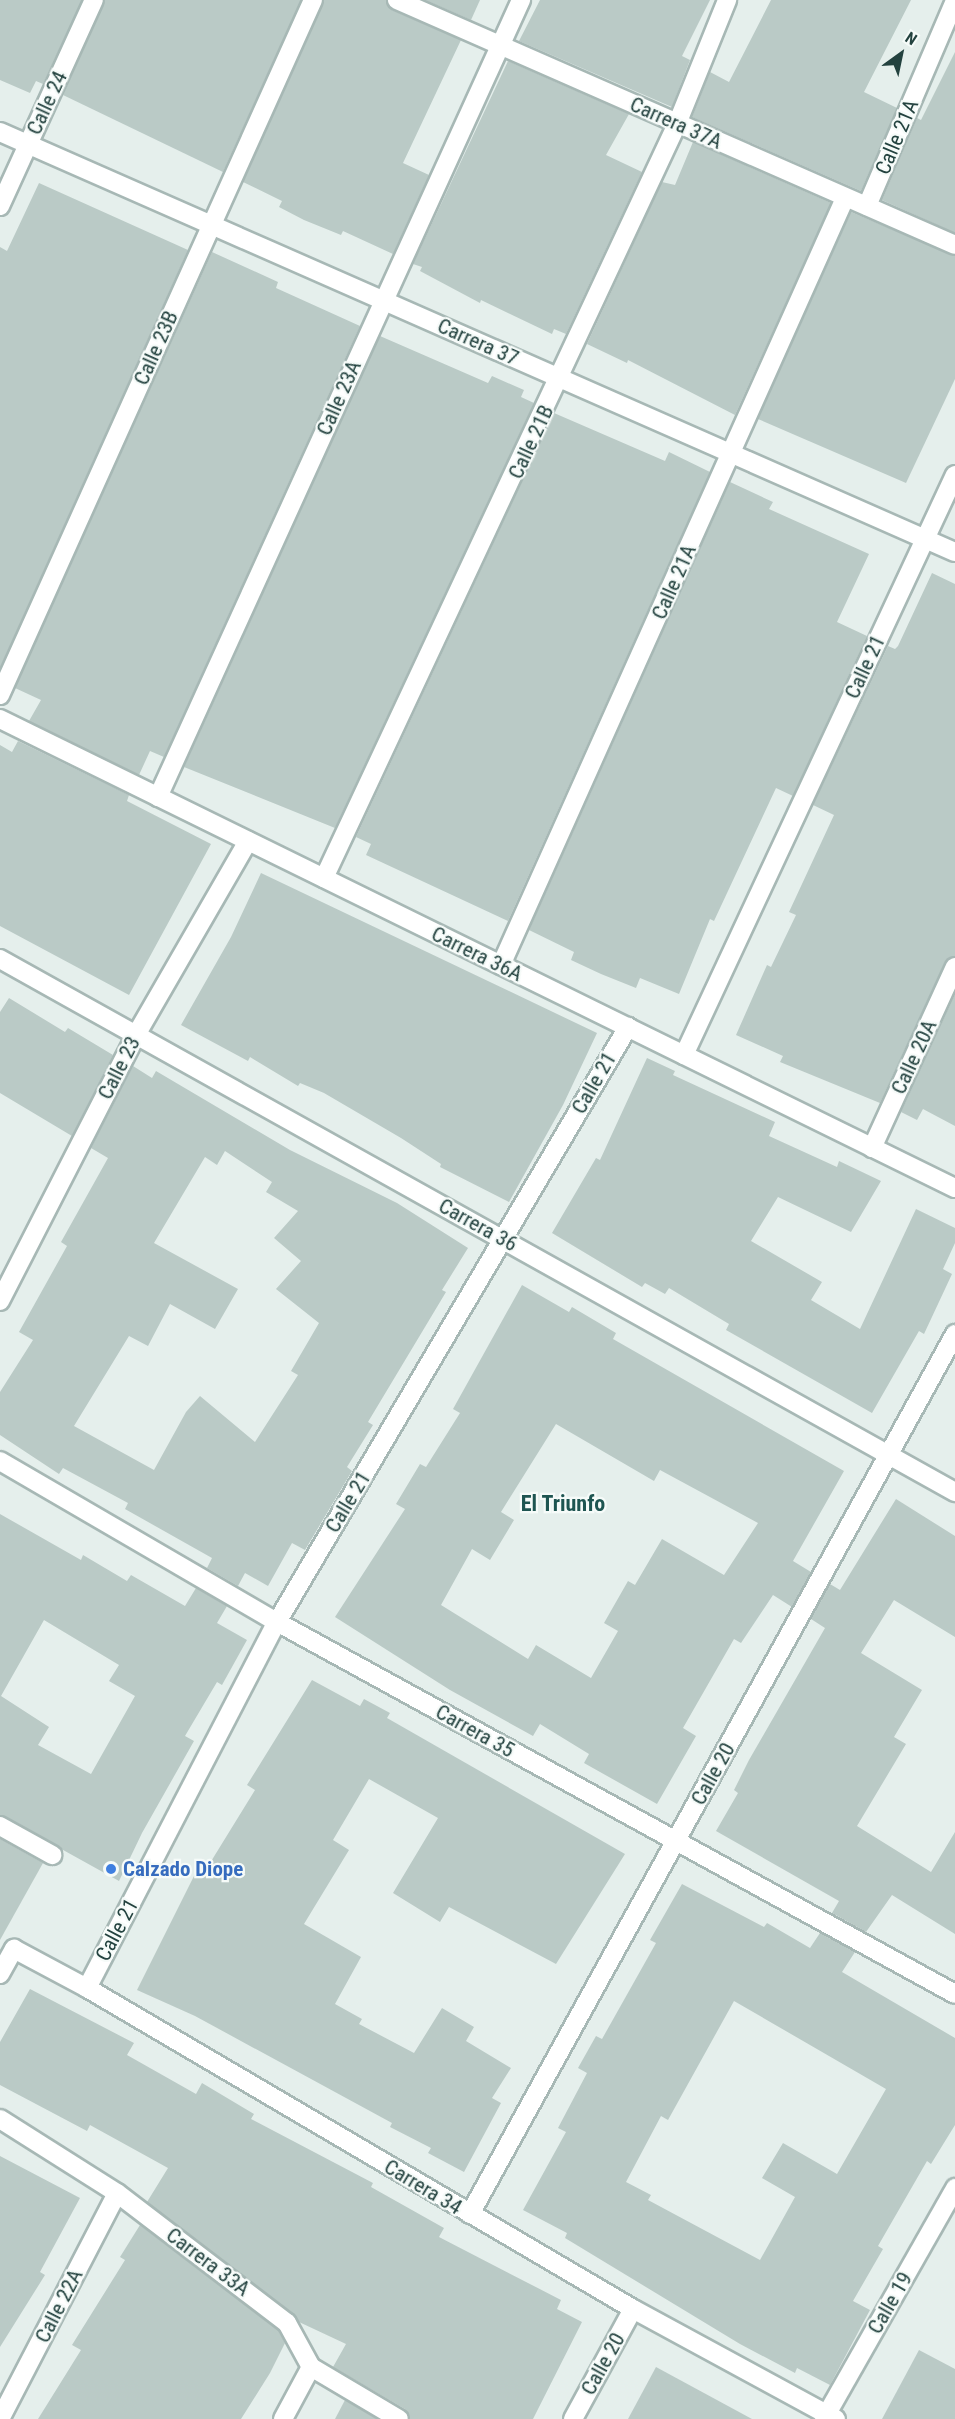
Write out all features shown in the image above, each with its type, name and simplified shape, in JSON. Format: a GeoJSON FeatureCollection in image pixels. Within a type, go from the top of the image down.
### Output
{"type":"FeatureCollection","features":[{"type":"Feature","properties":{"kind":"street","name":"Calle 24"},"geometry":{"type":"LineString","coordinates":[[0,206],[94,0]]}},
{"type":"Feature","properties":{"kind":"street","name":"Calle 23B"},"geometry":{"type":"LineString","coordinates":[[0,695],[313,0]]}},
{"type":"Feature","properties":{"kind":"street","name":"Carrera 37A"},"geometry":{"type":"LineString","coordinates":[[396,0],[955,245]]}},
{"type":"Feature","properties":{"kind":"street","name":"Calle 23A"},"geometry":{"type":"LineString","coordinates":[[158,797],[521,0]]}},
{"type":"Feature","properties":{"kind":"street","name":"Calle 21B"},"geometry":{"type":"LineString","coordinates":[[324,878],[561,378],[678,124],[726,0]]}},
{"type":"Feature","properties":{"kind":"street","name":"Calle 21A"},"geometry":{"type":"LineString","coordinates":[[867,206],[955,1]]}},
{"type":"Feature","properties":{"kind":"street","name":"Carrera 37"},"geometry":{"type":"LineString","coordinates":[[0,132],[955,552]]}},
{"type":"Feature","properties":{"kind":"street","name":"Calle 21A"},"geometry":{"type":"LineString","coordinates":[[501,965],[845,198]]}},
{"type":"Feature","properties":{"kind":"street","name":"Calle 21"},"geometry":{"type":"LineString","coordinates":[[684,1055],[955,476]]}},
{"type":"Feature","properties":{"kind":"street","name":"Carrera 36A"},"geometry":{"type":"LineString","coordinates":[[0,719],[955,1188]]}},
{"type":"Feature","properties":{"kind":"street","name":"Calle 23"},"geometry":{"type":"LineString","coordinates":[[0,1300],[136,1035],[248,841]]}},
{"type":"Feature","properties":{"kind":"street","name":"Carrera 36"},"geometry":{"type":"LineString","coordinates":[[0,959],[955,1492]]}},
{"type":"Feature","properties":{"kind":"street","name":"Calle 20A"},"geometry":{"type":"LineString","coordinates":[[872,1148],[955,967]]}},
{"type":"Feature","properties":{"kind":"street","name":"Calle 21"},"geometry":{"type":"LineString","coordinates":[[87,1988],[277,1622],[628,1027]]}},
{"type":"Feature","properties":{"kind":"street","name":"Calle 20"},"geometry":{"type":"LineString","coordinates":[[470,2214],[675,1841],[891,1456],[955,1334]]}},
{"type":"Feature","properties":{"kind":"street","name":"Carrera 35"},"geometry":{"type":"LineString","coordinates":[[0,1461],[277,1622],[955,1994]]}},
{"type":"Feature","properties":{"kind":"street"},"geometry":{"type":"LineString","coordinates":[[0,1826],[52,1856]]}},
{"type":"Feature","properties":{"kind":"street","name":"Carrera 34"},"geometry":{"type":"LineString","coordinates":[[0,1974],[14,1949],[87,1988],[633,2309],[829,2417]]}},
{"type":"Feature","properties":{"kind":"street","name":"Carrera 33A"},"geometry":{"type":"LineString","coordinates":[[0,2119],[117,2193],[287,2323],[311,2367]]}},
{"type":"Feature","properties":{"kind":"street","name":"Calle 19"},"geometry":{"type":"LineString","coordinates":[[829,2417],[955,2188]]}},
{"type":"Feature","properties":{"kind":"street","name":"Calle 22A"},"geometry":{"type":"LineString","coordinates":[[0,2419],[117,2193]]}},
{"type":"Feature","properties":{"kind":"street","name":"Calle 20"},"geometry":{"type":"LineString","coordinates":[[573,2419],[633,2309]]}},
{"type":"Feature","properties":{"kind":"street"},"geometry":{"type":"LineString","coordinates":[[283,2419],[311,2367],[399,2419]]}},
{"type":"Feature","properties":{"kind":"building"},"geometry":{"type":"Polygon","coordinates":[[[0,0],[82,0],[43,84],[36,81],[30,93],[0,80],[0,0]]]}},
{"type":"Feature","properties":{"kind":"building"},"geometry":{"type":"Polygon","coordinates":[[[105,0],[301,0],[223,172],[63,95],[105,0]]]}},
{"type":"Feature","properties":{"kind":"building"},"geometry":{"type":"Polygon","coordinates":[[[324,0],[386,0],[392,10],[461,40],[403,163],[429,175],[393,254],[343,231],[341,235],[304,220],[279,207],[282,201],[243,182],[324,0]]]}},
{"type":"Feature","properties":{"kind":"building"},"geometry":{"type":"Polygon","coordinates":[[[425,0],[480,0],[471,20],[425,0]]]}},
{"type":"Feature","properties":{"kind":"building"},"geometry":{"type":"Polygon","coordinates":[[[540,0],[710,0],[682,56],[690,60],[672,107],[519,41],[540,0]]]}},
{"type":"Feature","properties":{"kind":"building"},"geometry":{"type":"Polygon","coordinates":[[[771,0],[911,0],[864,92],[897,108],[861,191],[692,117],[710,72],[729,82],[771,0]]]}},
{"type":"Feature","properties":{"kind":"building"},"geometry":{"type":"Polygon","coordinates":[[[955,52],[955,233],[882,200],[917,118],[921,120],[955,52]]]}},
{"type":"Feature","properties":{"kind":"building"},"geometry":{"type":"Polygon","coordinates":[[[508,61],[629,114],[606,155],[642,172],[566,334],[554,329],[552,334],[481,300],[480,303],[420,271],[422,267],[413,264],[508,61]]]}},
{"type":"Feature","properties":{"kind":"building"},"geometry":{"type":"Polygon","coordinates":[[[693,142],[831,203],[735,415],[628,360],[627,363],[587,344],[662,182],[675,185],[693,142]]]}},
{"type":"Feature","properties":{"kind":"building"},"geometry":{"type":"Polygon","coordinates":[[[39,183],[188,250],[0,668],[0,247],[7,251],[39,183]]]}},
{"type":"Feature","properties":{"kind":"building"},"geometry":{"type":"Polygon","coordinates":[[[851,212],[955,256],[955,379],[906,483],[758,419],[851,212]]]}},
{"type":"Feature","properties":{"kind":"building"},"geometry":{"type":"Polygon","coordinates":[[[212,252],[278,282],[276,288],[360,326],[164,757],[150,751],[139,775],[29,721],[41,700],[15,688],[212,252]]]}},
{"type":"Feature","properties":{"kind":"building"},"geometry":{"type":"Polygon","coordinates":[[[380,336],[488,383],[492,376],[524,390],[521,397],[534,403],[335,828],[184,767],[380,336]]]}},
{"type":"Feature","properties":{"kind":"building"},"geometry":{"type":"Polygon","coordinates":[[[554,413],[665,461],[669,452],[710,472],[508,921],[366,855],[371,844],[356,837],[554,413]]]}},
{"type":"Feature","properties":{"kind":"building"},"geometry":{"type":"Polygon","coordinates":[[[730,482],[773,502],[769,509],[869,554],[837,622],[867,636],[793,796],[776,788],[714,921],[710,919],[679,994],[640,978],[636,988],[571,960],[574,952],[529,930],[730,482]]]}},
{"type":"Feature","properties":{"kind":"building"},"geometry":{"type":"Polygon","coordinates":[[[932,573],[955,584],[955,956],[945,962],[880,1103],[780,1062],[783,1056],[736,1035],[767,965],[771,967],[796,915],[789,912],[834,815],[813,805],[888,646],[895,649],[898,646],[932,573]]]}},
{"type":"Feature","properties":{"kind":"building"},"geometry":{"type":"Polygon","coordinates":[[[18,741],[129,795],[127,801],[211,844],[129,995],[0,926],[0,745],[12,752],[18,741]]]}},
{"type":"Feature","properties":{"kind":"building"},"geometry":{"type":"Polygon","coordinates":[[[261,873],[597,1033],[563,1105],[509,1202],[440,1167],[441,1164],[401,1138],[324,1093],[300,1083],[298,1086],[250,1057],[248,1061],[181,1025],[231,937],[261,873]]]}},
{"type":"Feature","properties":{"kind":"building"},"geometry":{"type":"Polygon","coordinates":[[[955,994],[955,1126],[923,1109],[917,1120],[901,1112],[955,994]]]}},
{"type":"Feature","properties":{"kind":"building"},"geometry":{"type":"Polygon","coordinates":[[[9,998],[65,1032],[68,1028],[113,1055],[72,1136],[0,1093],[0,1012],[9,998]]]}},
{"type":"Feature","properties":{"kind":"building"},"geometry":{"type":"Polygon","coordinates":[[[647,1058],[675,1071],[673,1075],[775,1122],[769,1136],[837,1167],[839,1161],[881,1181],[851,1232],[778,1197],[751,1241],[822,1282],[811,1300],[860,1329],[916,1209],[955,1228],[955,1243],[943,1269],[952,1274],[924,1334],[919,1331],[872,1413],[726,1330],[729,1324],[669,1288],[665,1294],[645,1283],[642,1287],[552,1233],[596,1158],[600,1160],[647,1058]]]}},
{"type":"Feature","properties":{"kind":"building"},"geometry":{"type":"Polygon","coordinates":[[[133,1066],[152,1078],[156,1071],[290,1150],[397,1203],[468,1248],[442,1290],[446,1292],[368,1422],[373,1425],[347,1467],[352,1471],[305,1550],[292,1543],[268,1586],[245,1573],[238,1586],[207,1568],[212,1558],[125,1509],[128,1503],[63,1468],[59,1474],[0,1435],[0,1392],[33,1340],[19,1332],[67,1246],[61,1242],[108,1158],[91,1148],[133,1066]],[[225,1151],[217,1165],[205,1157],[154,1243],[238,1289],[215,1329],[170,1304],[148,1346],[129,1336],[74,1426],[154,1470],[186,1412],[200,1396],[255,1442],[298,1375],[291,1371],[319,1323],[276,1289],[301,1261],[274,1238],[298,1211],[266,1192],[272,1182],[225,1151]]]}},
{"type":"Feature","properties":{"kind":"building"},"geometry":{"type":"Polygon","coordinates":[[[522,1285],[569,1312],[572,1307],[616,1333],[613,1339],[844,1471],[793,1561],[811,1572],[792,1607],[773,1595],[741,1643],[734,1639],[683,1728],[696,1736],[657,1804],[584,1763],[589,1754],[540,1724],[533,1736],[450,1690],[335,1617],[405,1509],[396,1504],[420,1464],[426,1467],[460,1413],[453,1409],[522,1285]],[[556,1424],[501,1512],[514,1520],[490,1560],[472,1549],[441,1605],[528,1659],[536,1645],[591,1678],[618,1631],[604,1623],[628,1581],[635,1585],[662,1539],[724,1575],[758,1523],[660,1470],[654,1481],[556,1424]]]}},
{"type":"Feature","properties":{"kind":"building"},"geometry":{"type":"Polygon","coordinates":[[[896,1499],[955,1536],[955,1637],[894,1600],[861,1653],[922,1690],[894,1737],[906,1744],[857,1826],[931,1872],[955,1832],[955,1934],[892,1895],[866,1932],[832,1913],[839,1901],[716,1831],[738,1793],[734,1790],[749,1760],[825,1628],[811,1619],[830,1584],[840,1590],[896,1499]]]}},
{"type":"Feature","properties":{"kind":"building"},"geometry":{"type":"Polygon","coordinates":[[[0,1514],[81,1560],[83,1555],[127,1581],[131,1575],[185,1606],[196,1588],[227,1606],[217,1623],[247,1640],[222,1685],[217,1682],[185,1736],[194,1741],[142,1833],[119,1881],[0,1815],[0,1514]],[[44,1620],[1,1696],[49,1727],[38,1745],[91,1774],[135,1696],[109,1681],[119,1665],[44,1620]]]}},
{"type":"Feature","properties":{"kind":"building"},"geometry":{"type":"Polygon","coordinates":[[[312,1680],[360,1706],[364,1699],[390,1713],[387,1718],[625,1854],[556,1964],[449,1907],[440,1922],[393,1893],[438,1818],[369,1779],[333,1840],[349,1850],[304,1924],[361,1957],[335,2004],[362,2019],[359,2024],[414,2053],[442,2008],[474,2027],[466,2041],[511,2068],[492,2098],[501,2103],[464,2172],[428,2153],[431,2148],[390,2127],[392,2123],[195,2016],[137,1990],[196,1872],[202,1876],[255,1790],[247,1785],[312,1680]]]}},
{"type":"Feature","properties":{"kind":"building"},"geometry":{"type":"Polygon","coordinates":[[[0,1839],[43,1863],[0,1940],[0,1839]]]}},
{"type":"Feature","properties":{"kind":"building"},"geometry":{"type":"Polygon","coordinates":[[[682,1884],[764,1927],[767,1923],[810,1948],[820,1933],[855,1952],[842,1972],[955,2038],[955,2125],[931,2164],[927,2161],[878,2246],[883,2249],[853,2301],[870,2310],[830,2385],[797,2368],[795,2373],[740,2344],[565,2238],[567,2233],[523,2210],[566,2132],[558,2128],[587,2073],[578,2068],[596,2036],[602,2039],[656,1943],[650,1940],[682,1884]],[[734,2001],[668,2120],[661,2116],[626,2182],[651,2195],[648,2200],[760,2260],[795,2197],[762,2178],[783,2143],[837,2174],[886,2089],[734,2001]]]}},
{"type":"Feature","properties":{"kind":"building"},"geometry":{"type":"Polygon","coordinates":[[[30,1989],[134,2043],[127,2055],[196,2094],[202,2083],[254,2114],[251,2119],[373,2183],[371,2187],[444,2228],[439,2237],[561,2300],[557,2309],[582,2322],[533,2419],[410,2419],[405,2409],[333,2367],[346,2344],[299,2322],[147,2202],[168,2168],[90,2125],[87,2131],[0,2085],[0,2042],[30,1989]]]}},
{"type":"Feature","properties":{"kind":"building"},"geometry":{"type":"Polygon","coordinates":[[[0,2156],[80,2198],[40,2272],[45,2275],[0,2347],[0,2156]]]}},
{"type":"Feature","properties":{"kind":"building"},"geometry":{"type":"Polygon","coordinates":[[[140,2225],[278,2330],[285,2343],[270,2373],[241,2419],[38,2419],[81,2350],[72,2345],[125,2260],[120,2257],[140,2225]]]}},
{"type":"Feature","properties":{"kind":"building"},"geometry":{"type":"Polygon","coordinates":[[[919,2350],[955,2369],[955,2419],[882,2419],[919,2350]]]}},
{"type":"Feature","properties":{"kind":"building"},"geometry":{"type":"Polygon","coordinates":[[[656,2367],[752,2419],[628,2419],[656,2367]]]}},
{"type":"Feature","properties":{"kind":"building"},"geometry":{"type":"Polygon","coordinates":[[[345,2400],[377,2419],[335,2419],[345,2400]]]}},
{"type":"Feature","properties":{"kind":"place","name":"Calzado Diope"},"geometry":{"type":"Point","coordinates":[111,1869]}},
{"type":"Feature","properties":{"kind":"district","name":"El Triunfo"},"geometry":{"type":"Point","coordinates":[563,1504]}}]}
